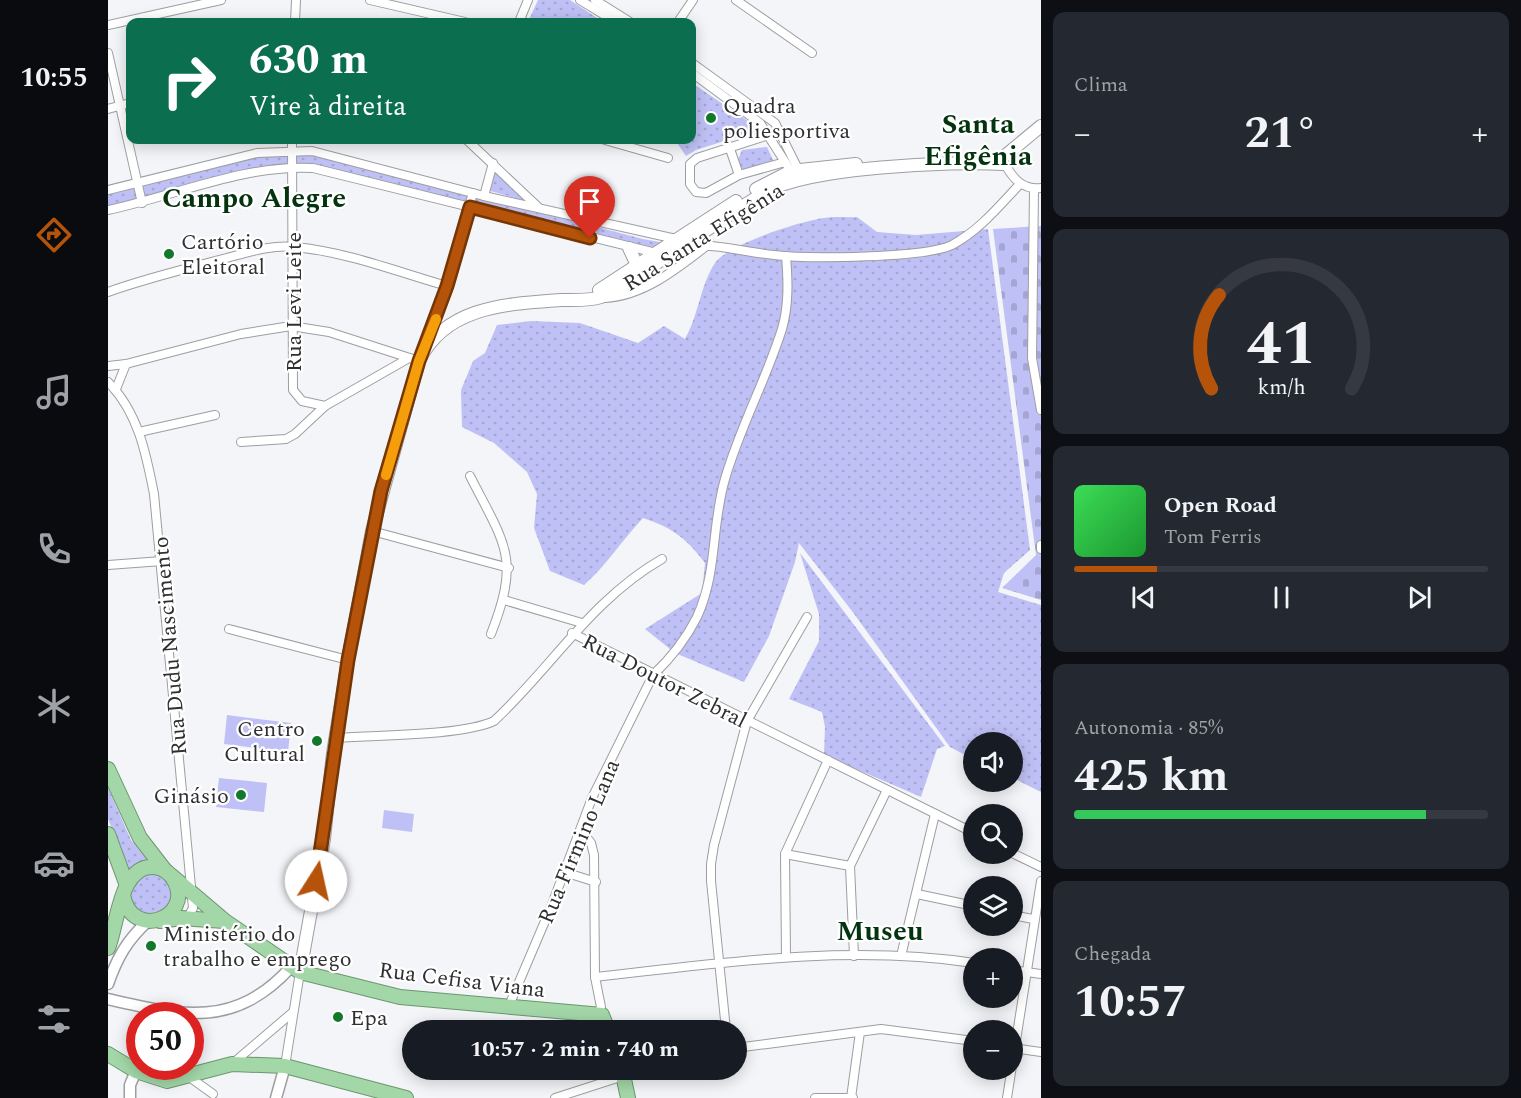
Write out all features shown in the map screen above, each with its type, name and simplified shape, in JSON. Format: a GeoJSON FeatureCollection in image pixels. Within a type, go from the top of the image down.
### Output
{"type":"FeatureCollection","features":[{"type":"Feature","properties":{"kind":"highway","name":"Rua Cefisa Viana"},"geometry":{"type":"LineString","coordinates":[[108,769],[140,838],[169,873],[192,896],[225,921],[297,968],[400,997],[599,1015]]}},
{"type":"Feature","properties":{"kind":"highway"},"geometry":{"type":"LineString","coordinates":[[108,834],[124,889],[125,903],[134,916],[153,921],[187,919],[225,921]]}},
{"type":"Feature","properties":{"kind":"highway"},"geometry":{"type":"LineString","coordinates":[[109,941],[130,876],[142,868],[158,867],[169,873],[177,886],[178,897],[175,908],[168,916],[153,921]]}},
{"type":"Feature","properties":{"kind":"highway"},"geometry":{"type":"LineString","coordinates":[[599,1015],[602,1020]]}},
{"type":"Feature","properties":{"kind":"highway"},"geometry":{"type":"LineString","coordinates":[[108,1054],[126,1065]]}},
{"type":"Feature","properties":{"kind":"highway"},"geometry":{"type":"LineString","coordinates":[[204,1072],[232,1065],[285,1066],[406,1098]]}},
{"type":"Feature","properties":{"kind":"highway"},"geometry":{"type":"LineString","coordinates":[[625,1080],[628,1098]]}},
{"type":"Feature","properties":{"kind":"main road"},"geometry":{"type":"LineString","coordinates":[[1006,162],[1041,126]]}},
{"type":"Feature","properties":{"kind":"main road"},"geometry":{"type":"LineString","coordinates":[[1006,162],[1031,145],[1041,133]]}},
{"type":"Feature","properties":{"kind":"main road","name":"Rua Santa Efigênia"},"geometry":{"type":"LineString","coordinates":[[428,344],[458,320],[486,309],[515,304],[598,298],[768,182],[794,172],[1006,162]]}},
{"type":"Feature","properties":{"kind":"main road"},"geometry":{"type":"LineString","coordinates":[[629,248],[636,265]]}},
{"type":"Feature","properties":{"kind":"main road","name":"Rua Santa Efigênia"},"geometry":{"type":"LineString","coordinates":[[583,299],[636,265],[662,254]]}},
{"type":"Feature","properties":{"kind":"main road"},"geometry":{"type":"LineString","coordinates":[[297,968],[324,839],[335,738],[372,531],[414,360],[428,344]]}},
{"type":"Feature","properties":{"kind":"street"},"geometry":{"type":"LineString","coordinates":[[140,18],[221,0]]}},
{"type":"Feature","properties":{"kind":"street"},"geometry":{"type":"LineString","coordinates":[[295,18],[296,0]]}},
{"type":"Feature","properties":{"kind":"street"},"geometry":{"type":"LineString","coordinates":[[370,0],[448,18]]}},
{"type":"Feature","properties":{"kind":"street"},"geometry":{"type":"LineString","coordinates":[[521,18],[528,0]]}},
{"type":"Feature","properties":{"kind":"street"},"geometry":{"type":"LineString","coordinates":[[580,0],[609,18]]}},
{"type":"Feature","properties":{"kind":"street"},"geometry":{"type":"LineString","coordinates":[[595,0],[624,18]]}},
{"type":"Feature","properties":{"kind":"street"},"geometry":{"type":"LineString","coordinates":[[681,18],[693,0]]}},
{"type":"Feature","properties":{"kind":"street"},"geometry":{"type":"LineString","coordinates":[[736,0],[812,53]]}},
{"type":"Feature","properties":{"kind":"street"},"geometry":{"type":"LineString","coordinates":[[108,25],[126,21]]}},
{"type":"Feature","properties":{"kind":"street"},"geometry":{"type":"LineString","coordinates":[[108,53],[126,131]]}},
{"type":"Feature","properties":{"kind":"street"},"geometry":{"type":"LineString","coordinates":[[696,66],[768,117],[781,131],[794,172]]}},
{"type":"Feature","properties":{"kind":"street"},"geometry":{"type":"LineString","coordinates":[[696,76],[751,115],[794,172]]}},
{"type":"Feature","properties":{"kind":"street"},"geometry":{"type":"LineString","coordinates":[[108,109],[126,104]]}},
{"type":"Feature","properties":{"kind":"street"},"geometry":{"type":"LineString","coordinates":[[781,131],[697,158],[690,164],[690,184],[696,192],[706,192],[739,175],[794,172]]}},
{"type":"Feature","properties":{"kind":"street"},"geometry":{"type":"LineString","coordinates":[[129,144],[142,203]]}},
{"type":"Feature","properties":{"kind":"street","name":"Rua Levi Leite"},"geometry":{"type":"LineString","coordinates":[[292,144],[294,246],[291,326],[293,390],[302,401],[325,406]]}},
{"type":"Feature","properties":{"kind":"street"},"geometry":{"type":"LineString","coordinates":[[472,144],[539,208]]}},
{"type":"Feature","properties":{"kind":"street"},"geometry":{"type":"LineString","coordinates":[[619,144],[668,158]]}},
{"type":"Feature","properties":{"kind":"street"},"geometry":{"type":"LineString","coordinates":[[729,146],[739,175]]}},
{"type":"Feature","properties":{"kind":"street"},"geometry":{"type":"LineString","coordinates":[[108,190],[257,153],[291,149],[350,159],[484,196],[680,242],[710,244],[786,256],[900,254],[946,247],[982,225],[1020,184]]}},
{"type":"Feature","properties":{"kind":"street"},"geometry":{"type":"LineString","coordinates":[[1006,162],[1020,184],[1037,189],[1032,358],[1041,410]]}},
{"type":"Feature","properties":{"kind":"street"},"geometry":{"type":"LineString","coordinates":[[484,196],[493,163]]}},
{"type":"Feature","properties":{"kind":"street"},"geometry":{"type":"LineString","coordinates":[[108,210],[142,203],[253,172],[292,167],[337,173],[629,248],[662,254]]}},
{"type":"Feature","properties":{"kind":"street"},"geometry":{"type":"LineString","coordinates":[[428,344],[473,193]]}},
{"type":"Feature","properties":{"kind":"street"},"geometry":{"type":"LineString","coordinates":[[598,298],[627,295],[644,287],[710,244]]}},
{"type":"Feature","properties":{"kind":"street"},"geometry":{"type":"LineString","coordinates":[[108,292],[242,254],[272,247],[294,246],[343,256],[447,286]]}},
{"type":"Feature","properties":{"kind":"street","name":"Rua Firmino Lana"},"geometry":{"type":"LineString","coordinates":[[507,1008],[581,830],[592,798],[652,675],[667,662],[685,636],[711,582],[716,524],[724,480],[782,328],[788,285],[786,256]]}},
{"type":"Feature","properties":{"kind":"street"},"geometry":{"type":"LineString","coordinates":[[108,366],[126,364],[241,334],[291,326],[329,332],[414,360]]}},
{"type":"Feature","properties":{"kind":"street"},"geometry":{"type":"LineString","coordinates":[[241,442],[286,439],[295,434],[325,406],[414,360]]}},
{"type":"Feature","properties":{"kind":"street"},"geometry":{"type":"LineString","coordinates":[[116,389],[126,364]]}},
{"type":"Feature","properties":{"kind":"street","name":"Rua Dudu Nascimento"},"geometry":{"type":"LineString","coordinates":[[108,382],[116,389],[140,432],[154,494],[193,908],[187,919]]}},
{"type":"Feature","properties":{"kind":"street"},"geometry":{"type":"LineString","coordinates":[[140,432],[215,415]]}},
{"type":"Feature","properties":{"kind":"street"},"geometry":{"type":"LineString","coordinates":[[470,476],[500,536],[509,568],[504,600],[491,634]]}},
{"type":"Feature","properties":{"kind":"street"},"geometry":{"type":"LineString","coordinates":[[372,531],[509,568]]}},
{"type":"Feature","properties":{"kind":"street"},"geometry":{"type":"LineString","coordinates":[[572,633],[626,583],[662,559]]}},
{"type":"Feature","properties":{"kind":"street"},"geometry":{"type":"LineString","coordinates":[[108,566],[162,561]]}},
{"type":"Feature","properties":{"kind":"street"},"geometry":{"type":"LineString","coordinates":[[504,600],[582,623]]}},
{"type":"Feature","properties":{"kind":"street"},"geometry":{"type":"LineString","coordinates":[[725,1020],[711,864],[747,721],[807,617]]}},
{"type":"Feature","properties":{"kind":"street"},"geometry":{"type":"LineString","coordinates":[[229,630],[348,660]]}},
{"type":"Feature","properties":{"kind":"street","name":"Rua Doutor Zebral"},"geometry":{"type":"LineString","coordinates":[[335,738],[483,726],[502,713],[572,633],[652,675],[963,828]]}},
{"type":"Feature","properties":{"kind":"street"},"geometry":{"type":"LineString","coordinates":[[786,957],[785,854],[828,760]]}},
{"type":"Feature","properties":{"kind":"street"},"geometry":{"type":"LineString","coordinates":[[854,956],[850,866],[887,790]]}},
{"type":"Feature","properties":{"kind":"street"},"geometry":{"type":"LineString","coordinates":[[901,956],[936,814]]}},
{"type":"Feature","properties":{"kind":"street"},"geometry":{"type":"LineString","coordinates":[[581,830],[591,843],[596,882],[595,977],[600,1007],[599,1015]]}},
{"type":"Feature","properties":{"kind":"street"},"geometry":{"type":"LineString","coordinates":[[785,854],[850,866]]}},
{"type":"Feature","properties":{"kind":"street"},"geometry":{"type":"LineString","coordinates":[[1023,858],[1041,867]]}},
{"type":"Feature","properties":{"kind":"street"},"geometry":{"type":"LineString","coordinates":[[564,872],[596,882]]}},
{"type":"Feature","properties":{"kind":"street"},"geometry":{"type":"LineString","coordinates":[[1019,1020],[1033,919],[1041,881]]}},
{"type":"Feature","properties":{"kind":"street"},"geometry":{"type":"LineString","coordinates":[[917,894],[963,904]]}},
{"type":"Feature","properties":{"kind":"street"},"geometry":{"type":"LineString","coordinates":[[1023,917],[1033,919]]}},
{"type":"Feature","properties":{"kind":"street"},"geometry":{"type":"LineString","coordinates":[[108,984],[115,964],[129,939],[153,921]]}},
{"type":"Feature","properties":{"kind":"street"},"geometry":{"type":"LineString","coordinates":[[595,977],[786,957],[901,956],[963,962]]}},
{"type":"Feature","properties":{"kind":"street"},"geometry":{"type":"LineString","coordinates":[[108,999],[161,1012],[193,1014],[238,1007],[255,1000],[297,968]]}},
{"type":"Feature","properties":{"kind":"street"},"geometry":{"type":"LineString","coordinates":[[276,1098],[285,1066],[297,968]]}},
{"type":"Feature","properties":{"kind":"street"},"geometry":{"type":"LineString","coordinates":[[1023,971],[1041,974]]}},
{"type":"Feature","properties":{"kind":"street"},"geometry":{"type":"LineString","coordinates":[[232,1065],[293,1012]]}},
{"type":"Feature","properties":{"kind":"street"},"geometry":{"type":"LineString","coordinates":[[747,1047],[881,1029],[963,1039]]}},
{"type":"Feature","properties":{"kind":"street"},"geometry":{"type":"LineString","coordinates":[[816,1098],[851,1098],[860,1032]]}},
{"type":"Feature","properties":{"kind":"street"},"geometry":{"type":"LineString","coordinates":[[1023,1049],[1041,1052]]}},
{"type":"Feature","properties":{"kind":"street"},"geometry":{"type":"LineString","coordinates":[[130,1098],[132,1080]]}},
{"type":"Feature","properties":{"kind":"street"},"geometry":{"type":"LineString","coordinates":[[194,1080],[213,1094]]}},
{"type":"Feature","properties":{"kind":"street"},"geometry":{"type":"LineString","coordinates":[[555,1098],[602,1080]]}},
{"type":"Feature","properties":{"kind":"street"},"geometry":{"type":"LineString","coordinates":[[1008,1098],[1011,1080]]}},
{"type":"Feature","properties":{"kind":"green space"},"geometry":{"type":"Polygon","coordinates":[[[538,0],[570,0],[597,18],[530,18],[538,0]]]}},
{"type":"Feature","properties":{"kind":"green space"},"geometry":{"type":"Polygon","coordinates":[[[696,86],[751,123],[756,131],[696,150],[686,156],[678,144],[696,144],[696,86]]]}},
{"type":"Feature","properties":{"kind":"green space"},"geometry":{"type":"Polygon","coordinates":[[[767,147],[775,164],[743,170],[737,162],[742,150],[767,147]]]}},
{"type":"Feature","properties":{"kind":"green space"},"geometry":{"type":"Polygon","coordinates":[[[296,153],[332,157],[472,192],[469,203],[296,167],[296,153]]]}},
{"type":"Feature","properties":{"kind":"green space"},"geometry":{"type":"Polygon","coordinates":[[[289,154],[289,166],[254,168],[144,199],[140,183],[254,156],[289,154]]]}},
{"type":"Feature","properties":{"kind":"green space"},"geometry":{"type":"Polygon","coordinates":[[[496,170],[529,202],[487,190],[496,170]]]}},
{"type":"Feature","properties":{"kind":"green space"},"geometry":{"type":"Polygon","coordinates":[[[135,185],[140,202],[108,209],[108,193],[135,185]]]}},
{"type":"Feature","properties":{"kind":"green space"},"geometry":{"type":"Polygon","coordinates":[[[475,195],[665,243],[655,250],[472,207],[475,195]]]}},
{"type":"Feature","properties":{"kind":"green space"},"geometry":{"type":"Polygon","coordinates":[[[828,217],[857,217],[877,232],[916,235],[988,229],[1030,550],[1004,573],[998,592],[1041,605],[1041,792],[1023,783],[1023,732],[963,732],[963,754],[950,747],[852,611],[799,543],[795,562],[769,636],[744,682],[675,653],[645,629],[702,593],[705,563],[685,540],[671,530],[643,518],[584,585],[550,571],[534,528],[537,494],[527,472],[494,443],[462,427],[461,390],[473,361],[485,353],[497,325],[531,321],[580,323],[638,343],[664,326],[685,339],[710,272],[722,256],[766,234],[828,217]]]}},
{"type":"Feature","properties":{"kind":"green space"},"geometry":{"type":"Polygon","coordinates":[[[1041,226],[1041,600],[1002,588],[1036,555],[993,229],[1041,226]]]}},
{"type":"Feature","properties":{"kind":"green space"},"geometry":{"type":"Polygon","coordinates":[[[800,553],[945,746],[937,749],[921,797],[824,755],[825,727],[822,712],[789,699],[819,641],[819,614],[800,553]]]}},
{"type":"Feature","properties":{"kind":"green space"},"geometry":{"type":"Polygon","coordinates":[[[227,715],[291,723],[288,752],[224,744],[227,715]]]}},
{"type":"Feature","properties":{"kind":"green space","name":"Ginásio"},"geometry":{"type":"Polygon","coordinates":[[[219,778],[267,783],[264,812],[216,807],[219,778]]]}},
{"type":"Feature","properties":{"kind":"green space"},"geometry":{"type":"Polygon","coordinates":[[[108,788],[131,840],[152,866],[127,878],[119,845],[108,819],[108,788]]]}},
{"type":"Feature","properties":{"kind":"green space"},"geometry":{"type":"Polygon","coordinates":[[[384,810],[414,814],[412,832],[382,828],[384,810]]]}},
{"type":"Feature","properties":{"kind":"green space"},"geometry":{"type":"Polygon","coordinates":[[[150,874],[165,880],[171,895],[165,910],[150,916],[135,910],[129,895],[135,880],[150,874]]]}},
{"type":"Feature","properties":{"kind":"slow traffic"},"geometry":{"type":"LineString","coordinates":[[386,475],[419,361],[428,344],[436,319]]}},
{"type":"Feature","properties":{"kind":"place","name":"Quadra poliesportiva"},"geometry":{"type":"Point","coordinates":[711,118]}},
{"type":"Feature","properties":{"kind":"place","name":"Cartório Eleitoral"},"geometry":{"type":"Point","coordinates":[169,254]}},
{"type":"Feature","properties":{"kind":"place","name":"Centro Cultural"},"geometry":{"type":"Point","coordinates":[317,741]}},
{"type":"Feature","properties":{"kind":"place","name":"Ginásio"},"geometry":{"type":"Point","coordinates":[241,795]}},
{"type":"Feature","properties":{"kind":"place","name":"Ministério do trabalho e emprego"},"geometry":{"type":"Point","coordinates":[151,946]}},
{"type":"Feature","properties":{"kind":"place","name":"Epa"},"geometry":{"type":"Point","coordinates":[338,1017]}},
{"type":"Feature","properties":{"kind":"district","name":"Santa Efigênia"},"geometry":{"type":"Point","coordinates":[978,139]}},
{"type":"Feature","properties":{"kind":"district","name":"Campo Alegre"},"geometry":{"type":"Point","coordinates":[254,197]}},
{"type":"Feature","properties":{"kind":"district","name":"Museu"},"geometry":{"type":"Point","coordinates":[880,930]}},
{"type":"Feature","properties":{"kind":"route"},"geometry":{"type":"LineString","coordinates":[[316,881],[324,839],[333,753],[348,660],[381,491],[419,361],[428,344],[470,207],[590,238]]}}]}
